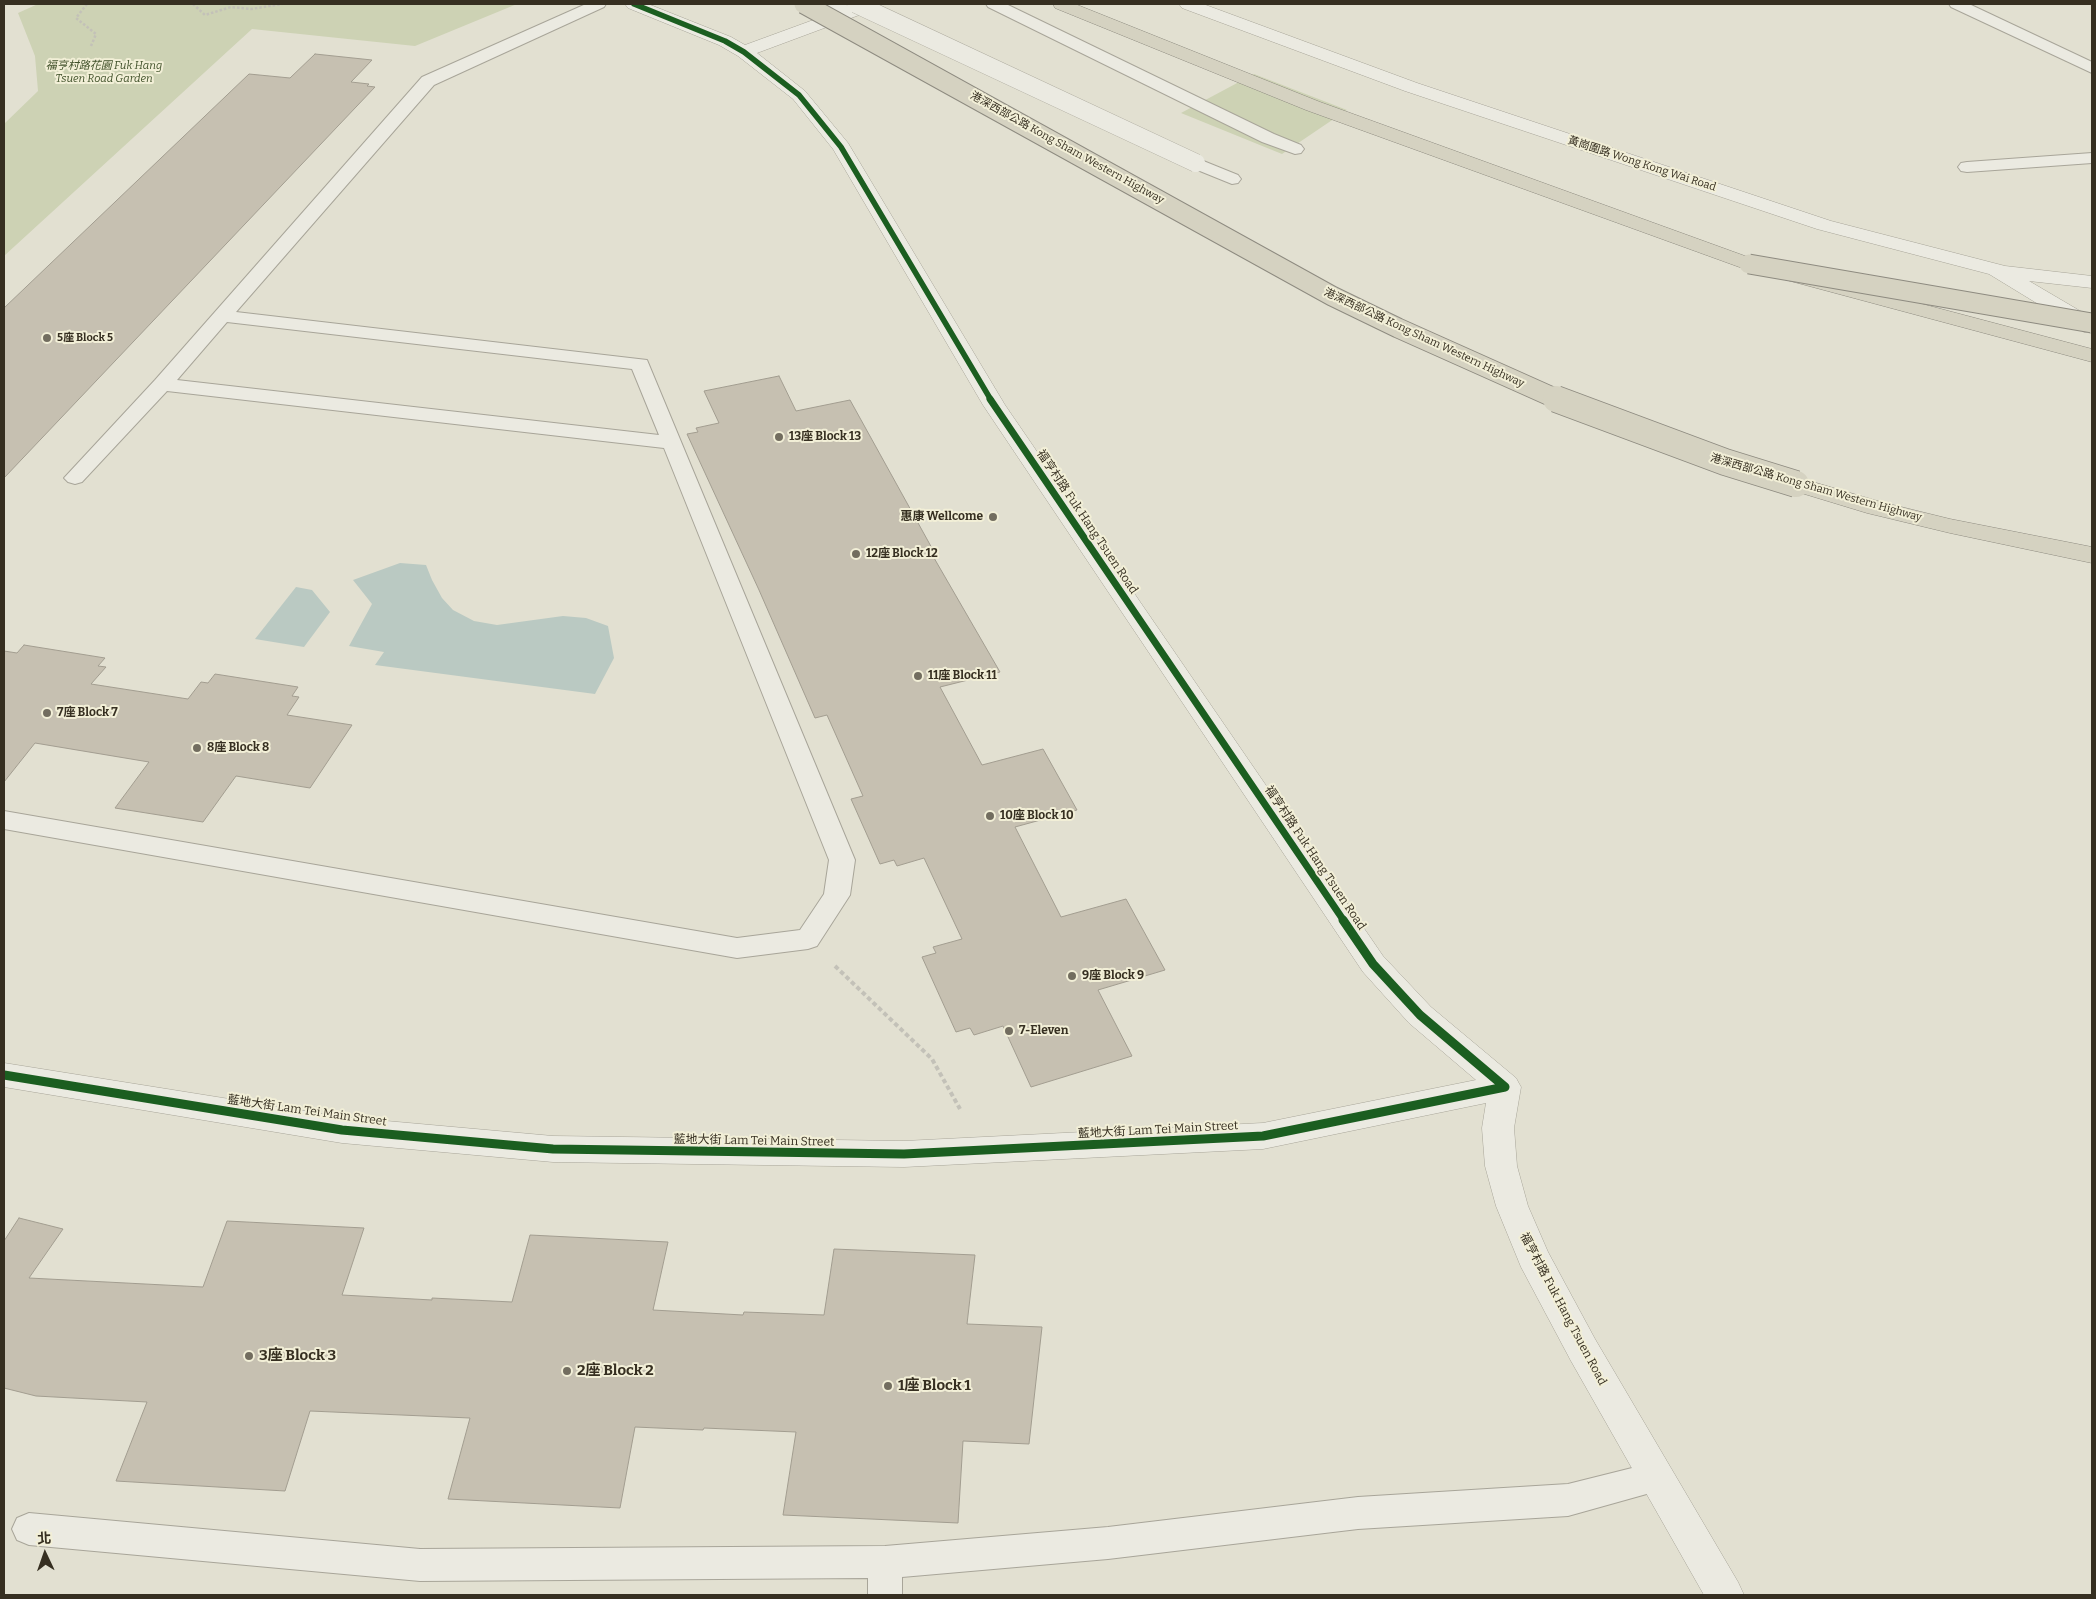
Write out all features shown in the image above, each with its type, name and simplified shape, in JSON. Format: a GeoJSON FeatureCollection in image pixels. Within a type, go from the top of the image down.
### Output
{"type":"FeatureCollection","features":[{"type":"Feature","properties":{"kind":"highway","name":"港深西部公路 Kong Sham Western Highway"},"geometry":{"type":"LineString","coordinates":[[804,4],[1332,296],[1529,388],[1725,462],[1875,508],[1950,526],[2092,555]]}},
{"type":"Feature","properties":{"kind":"highway"},"geometry":{"type":"LineString","coordinates":[[1061,4],[1313,106],[1749,264],[2092,356]]}},
{"type":"Feature","properties":{"kind":"highway"},"geometry":{"type":"LineString","coordinates":[[1749,264],[2092,325]]}},
{"type":"Feature","properties":{"kind":"street","name":"福亨村路 Fuk Hang Tsuen Road"},"geometry":{"type":"LineString","coordinates":[[634,4],[725,41],[744,52],[799,95],[840,147],[994,405],[1373,964],[1420,1015],[1505,1087],[1498,1128],[1501,1166],[1512,1206],[1533,1257],[1583,1350],[1725,1595]]}},
{"type":"Feature","properties":{"kind":"street"},"geometry":{"type":"LineString","coordinates":[[744,52],[847,7],[872,4]]}},
{"type":"Feature","properties":{"kind":"street","name":"黃崗圍路 Wong Kong Wai Road"},"geometry":{"type":"LineString","coordinates":[[1188,4],[1411,88],[1814,222],[1996,270],[2092,325]]}},
{"type":"Feature","properties":{"kind":"street"},"geometry":{"type":"LineString","coordinates":[[1996,270],[2092,282]]}},
{"type":"Feature","properties":{"kind":"street","name":"藍地大街 Lam Tei Main Street"},"geometry":{"type":"LineString","coordinates":[[4,1075],[342,1130],[553,1149],[904,1154],[1263,1136],[1505,1087]]}},
{"type":"Feature","properties":{"kind":"lane"},"geometry":{"type":"LineString","coordinates":[[75,478],[162,384],[428,81],[598,4]]}},
{"type":"Feature","properties":{"kind":"lane"},"geometry":{"type":"LineString","coordinates":[[994,4],[1268,138],[1295,148]]}},
{"type":"Feature","properties":{"kind":"lane"},"geometry":{"type":"LineString","coordinates":[[1957,4],[2092,68]]}},
{"type":"Feature","properties":{"kind":"lane"},"geometry":{"type":"LineString","coordinates":[[847,7],[1232,178]]}},
{"type":"Feature","properties":{"kind":"lane"},"geometry":{"type":"LineString","coordinates":[[1967,167],[2092,158]]}},
{"type":"Feature","properties":{"kind":"lane"},"geometry":{"type":"LineString","coordinates":[[4,820],[737,948],[808,939],[837,895],[842,860],[640,364],[222,316]]}},
{"type":"Feature","properties":{"kind":"lane"},"geometry":{"type":"LineString","coordinates":[[162,384],[672,443]]}},
{"type":"Feature","properties":{"kind":"lane"},"geometry":{"type":"LineString","coordinates":[[29,1529],[420,1565],[885,1562],[1108,1543],[1358,1513],[1568,1500],[1656,1478]]}},
{"type":"Feature","properties":{"kind":"lane"},"geometry":{"type":"LineString","coordinates":[[885,1562],[886,1595]]}},
{"type":"Feature","properties":{"kind":"path"},"geometry":{"type":"LineString","coordinates":[[87,4],[76,18],[96,34],[91,46]]}},
{"type":"Feature","properties":{"kind":"path"},"geometry":{"type":"LineString","coordinates":[[193,4],[205,14],[232,7],[251,9],[282,4]]}},
{"type":"Feature","properties":{"kind":"path"},"geometry":{"type":"LineString","coordinates":[[808,939],[932,1059],[956,1102]]}},
{"type":"Feature","properties":{"kind":"green space","name":"福亨村路花園 Fuk Hang Tsuen Road Garden"},"geometry":{"type":"Polygon","coordinates":[[[38,4],[517,4],[415,46],[252,29],[4,256],[4,124],[38,91],[35,56],[18,13],[38,4]]]}},
{"type":"Feature","properties":{"kind":"green space"},"geometry":{"type":"Polygon","coordinates":[[[1254,74],[1347,110],[1282,154],[1181,113],[1254,74]]]}},
{"type":"Feature","properties":{"kind":"shaded area"},"geometry":{"type":"Polygon","coordinates":[[[400,563],[426,565],[442,598],[453,610],[474,621],[497,625],[563,616],[586,618],[608,626],[614,658],[595,694],[375,665],[384,652],[349,646],[372,604],[353,580],[400,563]]]}},
{"type":"Feature","properties":{"kind":"shaded area"},"geometry":{"type":"Polygon","coordinates":[[[296,587],[312,590],[330,612],[304,647],[255,639],[296,587]]]}},
{"type":"Feature","properties":{"kind":"building"},"geometry":{"type":"Polygon","coordinates":[[[315,54],[372,60],[351,82],[369,84],[367,86],[375,87],[4,478],[4,308],[249,74],[290,78],[315,54]]]}},
{"type":"Feature","properties":{"kind":"building"},"geometry":{"type":"Polygon","coordinates":[[[779,376],[796,411],[850,400],[933,550],[930,551],[1000,672],[940,687],[982,765],[1043,749],[1077,810],[1015,827],[1061,917],[1126,899],[1165,970],[1098,990],[1132,1056],[1031,1087],[1003,1026],[974,1035],[970,1028],[956,1032],[922,957],[936,953],[933,947],[962,939],[924,858],[897,866],[894,860],[880,864],[851,799],[863,796],[827,715],[815,718],[759,590],[687,434],[698,432],[696,428],[719,423],[704,391],[779,376]]]}},
{"type":"Feature","properties":{"kind":"building"},"geometry":{"type":"Polygon","coordinates":[[[24,645],[105,658],[98,666],[106,667],[91,684],[188,699],[201,682],[208,683],[215,674],[298,687],[292,696],[299,697],[287,715],[352,725],[310,788],[236,776],[203,822],[115,808],[149,762],[35,743],[4,782],[4,651],[17,653],[24,645]]]}},
{"type":"Feature","properties":{"kind":"building"},"geometry":{"type":"Polygon","coordinates":[[[19,1218],[63,1229],[29,1278],[203,1287],[227,1221],[364,1228],[342,1295],[432,1300],[432,1298],[512,1302],[530,1235],[668,1242],[653,1310],[743,1315],[744,1312],[824,1315],[834,1249],[975,1255],[967,1324],[1042,1327],[1029,1444],[963,1441],[958,1523],[783,1515],[796,1432],[635,1427],[620,1508],[448,1499],[470,1418],[310,1411],[285,1491],[116,1481],[147,1402],[36,1396],[4,1388],[4,1241],[19,1218]]]}},
{"type":"Feature","properties":{"kind":"cycle path"},"geometry":{"type":"LineString","coordinates":[[634,4],[725,41],[744,52],[799,95],[841,147],[994,405],[1373,964],[1420,1015],[1505,1087]]}},
{"type":"Feature","properties":{"kind":"cycle path"},"geometry":{"type":"LineString","coordinates":[[4,1075],[342,1130],[553,1149],[904,1154],[1263,1136],[1505,1087]]}},
{"type":"Feature","properties":{"kind":"place","name":"5座 Block 5"},"geometry":{"type":"Point","coordinates":[47,338]}},
{"type":"Feature","properties":{"kind":"place","name":"13座 Block 13"},"geometry":{"type":"Point","coordinates":[779,437]}},
{"type":"Feature","properties":{"kind":"place","name":"惠康 Wellcome"},"geometry":{"type":"Point","coordinates":[993,517]}},
{"type":"Feature","properties":{"kind":"place","name":"12座 Block 12"},"geometry":{"type":"Point","coordinates":[856,554]}},
{"type":"Feature","properties":{"kind":"place","name":"11座 Block 11"},"geometry":{"type":"Point","coordinates":[918,676]}},
{"type":"Feature","properties":{"kind":"place","name":"7座 Block 7"},"geometry":{"type":"Point","coordinates":[47,713]}},
{"type":"Feature","properties":{"kind":"place","name":"8座 Block 8"},"geometry":{"type":"Point","coordinates":[197,748]}},
{"type":"Feature","properties":{"kind":"place","name":"10座 Block 10"},"geometry":{"type":"Point","coordinates":[990,816]}},
{"type":"Feature","properties":{"kind":"place","name":"9座 Block 9"},"geometry":{"type":"Point","coordinates":[1072,976]}},
{"type":"Feature","properties":{"kind":"place","name":"7-Eleven"},"geometry":{"type":"Point","coordinates":[1009,1031]}},
{"type":"Feature","properties":{"kind":"place","name":"3座 Block 3"},"geometry":{"type":"Point","coordinates":[249,1356]}},
{"type":"Feature","properties":{"kind":"place","name":"2座 Block 2"},"geometry":{"type":"Point","coordinates":[567,1371]}},
{"type":"Feature","properties":{"kind":"place","name":"1座 Block 1"},"geometry":{"type":"Point","coordinates":[888,1386]}}]}
